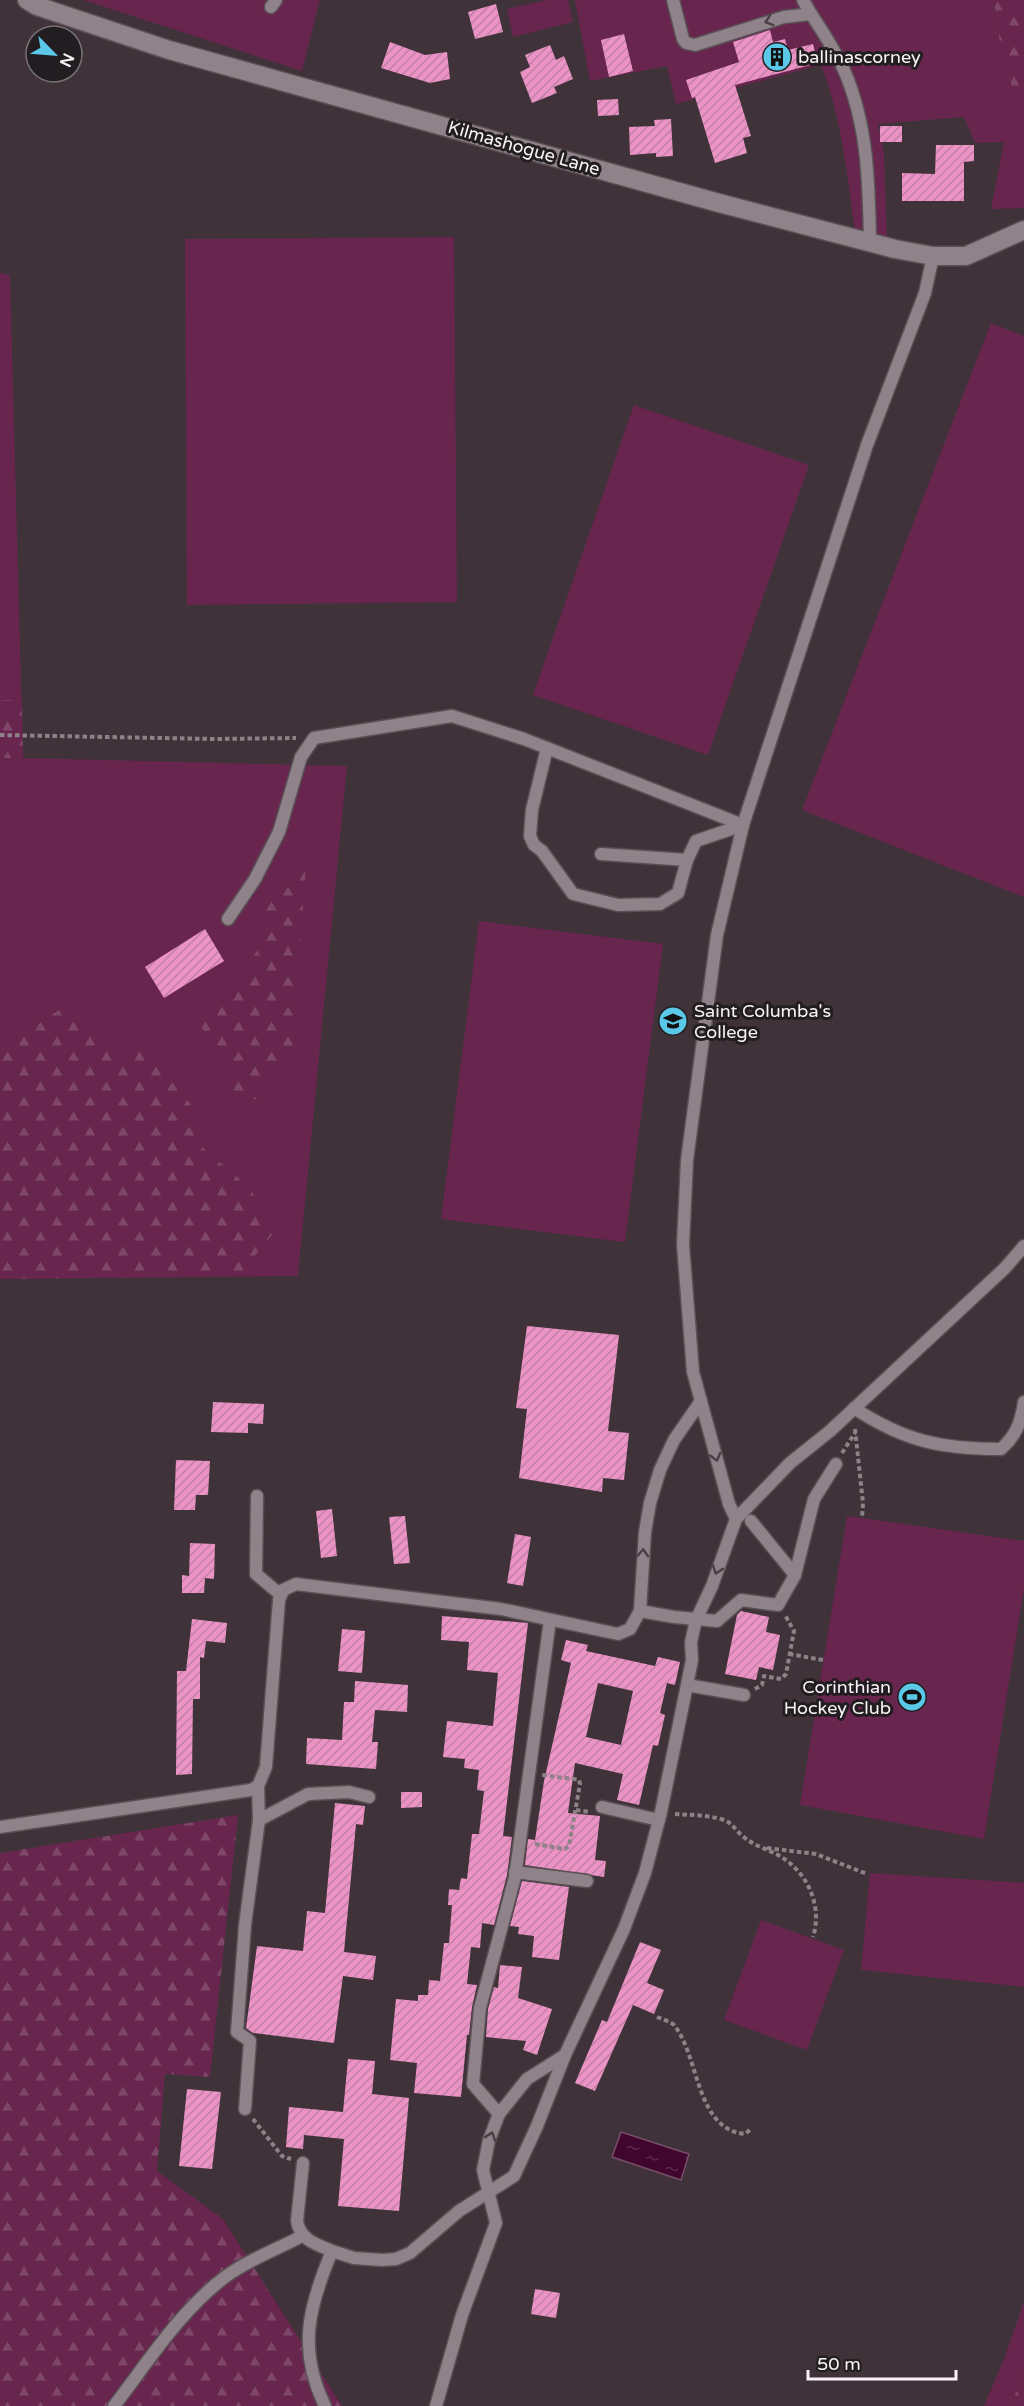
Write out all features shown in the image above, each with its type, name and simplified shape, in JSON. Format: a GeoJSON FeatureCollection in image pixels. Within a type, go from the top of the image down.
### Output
{"type":"FeatureCollection","features":[{"type":"Feature","properties":{"kind":"street","name":"Kilmashogue Lane"},"geometry":{"type":"LineString","coordinates":[[27,0],[37,6],[169,50],[870,243],[933,256],[966,256],[1024,230]]}},
{"type":"Feature","properties":{"kind":"lane"},"geometry":{"type":"LineString","coordinates":[[673,0],[683,39],[686,43],[695,45],[784,17],[811,14]]}},
{"type":"Feature","properties":{"kind":"lane"},"geometry":{"type":"LineString","coordinates":[[803,0],[845,72],[859,114],[865,145],[870,243]]}},
{"type":"Feature","properties":{"kind":"lane"},"geometry":{"type":"LineString","coordinates":[[736,1519],[729,1504],[693,1372],[683,1245],[687,1160],[717,935],[742,825],[867,445],[925,293],[933,256]]}},
{"type":"Feature","properties":{"kind":"lane"},"geometry":{"type":"LineString","coordinates":[[228,919],[255,879],[279,832],[301,757],[314,738],[452,716],[547,748],[742,825]]}},
{"type":"Feature","properties":{"kind":"lane"},"geometry":{"type":"LineString","coordinates":[[547,748],[532,810],[530,836],[534,845],[548,858],[573,894],[618,905],[660,904],[678,893],[687,860],[696,841],[742,825]]}},
{"type":"Feature","properties":{"kind":"lane"},"geometry":{"type":"LineString","coordinates":[[601,854],[687,860]]}},
{"type":"Feature","properties":{"kind":"lane"},"geometry":{"type":"LineString","coordinates":[[303,2163],[297,2221],[302,2236],[332,2251],[367,2260],[396,2259],[422,2245],[459,2211],[514,2176],[565,2055],[624,1929],[645,1873],[660,1816],[687,1685],[692,1660],[691,1642],[696,1620],[712,1586],[736,1519],[790,1463],[854,1408],[1005,1268],[1024,1245]]}},
{"type":"Feature","properties":{"kind":"lane"},"geometry":{"type":"LineString","coordinates":[[245,2109],[250,2041],[237,2032],[245,1925],[259,1820],[258,1786],[266,1767],[279,1600],[283,1590],[296,1584],[501,1609],[618,1634],[630,1629],[640,1611],[645,1532],[650,1503],[660,1470],[674,1440],[701,1401]]}},
{"type":"Feature","properties":{"kind":"lane"},"geometry":{"type":"LineString","coordinates":[[854,1408],[883,1427],[906,1437],[966,1449],[1001,1449],[1013,1438],[1022,1417],[1024,1402]]}},
{"type":"Feature","properties":{"kind":"lane"},"geometry":{"type":"LineString","coordinates":[[640,1611],[717,1621],[741,1600],[778,1605],[795,1575],[814,1499],[836,1464]]}},
{"type":"Feature","properties":{"kind":"lane"},"geometry":{"type":"LineString","coordinates":[[257,1496],[256,1574],[281,1595]]}},
{"type":"Feature","properties":{"kind":"lane"},"geometry":{"type":"LineString","coordinates":[[751,1521],[795,1575]]}},
{"type":"Feature","properties":{"kind":"lane"},"geometry":{"type":"LineString","coordinates":[[500,2114],[473,2084],[480,2008],[515,1872],[550,1620]]}},
{"type":"Feature","properties":{"kind":"lane"},"geometry":{"type":"LineString","coordinates":[[687,1685],[744,1695]]}},
{"type":"Feature","properties":{"kind":"lane"},"geometry":{"type":"LineString","coordinates":[[0,1827],[251,1790],[258,1786]]}},
{"type":"Feature","properties":{"kind":"lane"},"geometry":{"type":"LineString","coordinates":[[259,1820],[308,1794],[349,1792],[369,1797]]}},
{"type":"Feature","properties":{"kind":"lane"},"geometry":{"type":"LineString","coordinates":[[598,1810],[660,1816]]}},
{"type":"Feature","properties":{"kind":"lane"},"geometry":{"type":"LineString","coordinates":[[515,1872],[587,1881]]}},
{"type":"Feature","properties":{"kind":"lane"},"geometry":{"type":"LineString","coordinates":[[436,2406],[462,2316],[496,2223],[483,2170],[489,2140],[500,2114],[527,2079],[565,2055]]}},
{"type":"Feature","properties":{"kind":"lane"},"geometry":{"type":"LineString","coordinates":[[114,2406],[198,2300],[225,2277],[255,2258],[302,2236]]}},
{"type":"Feature","properties":{"kind":"lane"},"geometry":{"type":"LineString","coordinates":[[325,2406],[314,2379],[310,2361],[308,2329],[316,2289],[332,2251]]}},
{"type":"Feature","properties":{"kind":"path"},"geometry":{"type":"LineString","coordinates":[[0,735],[214,739],[314,738]]}},
{"type":"Feature","properties":{"kind":"path"},"geometry":{"type":"LineString","coordinates":[[854,1408],[863,1503],[862,1518]]}},
{"type":"Feature","properties":{"kind":"path"},"geometry":{"type":"LineString","coordinates":[[836,1464],[855,1433]]}},
{"type":"Feature","properties":{"kind":"path"},"geometry":{"type":"LineString","coordinates":[[744,1695],[762,1685],[764,1676],[781,1679],[786,1674],[793,1626],[778,1605]]}},
{"type":"Feature","properties":{"kind":"path"},"geometry":{"type":"LineString","coordinates":[[789,1654],[823,1660]]}},
{"type":"Feature","properties":{"kind":"path"},"geometry":{"type":"LineString","coordinates":[[520,1842],[565,1849],[569,1846],[572,1837],[576,1810],[579,1780],[529,1773]]}},
{"type":"Feature","properties":{"kind":"path"},"geometry":{"type":"LineString","coordinates":[[576,1810],[598,1810]]}},
{"type":"Feature","properties":{"kind":"path"},"geometry":{"type":"LineString","coordinates":[[660,1816],[723,1819],[737,1828],[743,1838],[780,1856],[795,1867],[808,1882],[815,1900],[817,1917],[813,1937]]}},
{"type":"Feature","properties":{"kind":"path"},"geometry":{"type":"LineString","coordinates":[[763,1848],[816,1854],[867,1874]]}},
{"type":"Feature","properties":{"kind":"path"},"geometry":{"type":"LineString","coordinates":[[657,2017],[674,2025],[687,2048],[708,2109],[726,2128],[736,2133],[746,2134],[751,2129]]}},
{"type":"Feature","properties":{"kind":"path"},"geometry":{"type":"LineString","coordinates":[[257,2125],[282,2156]]}},
{"type":"Feature","properties":{"kind":"green space"},"geometry":{"type":"Polygon","coordinates":[[[83,0],[320,0],[302,71],[83,0]]]}},
{"type":"Feature","properties":{"kind":"green space"},"geometry":{"type":"Polygon","coordinates":[[[546,0],[568,0],[573,22],[513,37],[507,9],[546,0]]]}},
{"type":"Feature","properties":{"kind":"green space"},"geometry":{"type":"Polygon","coordinates":[[[575,0],[994,0],[999,36],[1024,0],[1024,208],[991,209],[1004,142],[975,143],[964,117],[878,124],[884,153],[887,240],[855,231],[839,126],[821,65],[676,104],[667,66],[590,81],[575,0]]]}},
{"type":"Feature","properties":{"kind":"green space"},"geometry":{"type":"Polygon","coordinates":[[[994,0],[1024,0],[1024,132],[1000,42],[994,0]]]}},
{"type":"Feature","properties":{"kind":"green space"},"geometry":{"type":"Polygon","coordinates":[[[454,237],[457,602],[187,605],[185,239],[454,237]]]}},
{"type":"Feature","properties":{"kind":"green space"},"geometry":{"type":"Polygon","coordinates":[[[0,273],[10,275],[23,758],[347,766],[298,1276],[0,1279],[0,273]]]}},
{"type":"Feature","properties":{"kind":"green space"},"geometry":{"type":"Polygon","coordinates":[[[991,323],[1024,336],[1024,897],[802,810],[991,323]]]}},
{"type":"Feature","properties":{"kind":"green space"},"geometry":{"type":"Polygon","coordinates":[[[634,405],[809,465],[708,755],[533,695],[634,405]]]}},
{"type":"Feature","properties":{"kind":"green space"},"geometry":{"type":"Polygon","coordinates":[[[0,700],[22,700],[23,758],[0,758],[0,700]]]}},
{"type":"Feature","properties":{"kind":"green space"},"geometry":{"type":"Polygon","coordinates":[[[306,865],[292,1060],[266,1075],[258,1100],[233,1095],[233,1072],[219,1057],[193,1012],[227,992],[259,948],[264,888],[306,865]]]}},
{"type":"Feature","properties":{"kind":"green space"},"geometry":{"type":"Polygon","coordinates":[[[479,921],[663,944],[625,1242],[441,1219],[479,921]]]}},
{"type":"Feature","properties":{"kind":"green space"},"geometry":{"type":"Polygon","coordinates":[[[64,1007],[113,1044],[145,1050],[197,1112],[202,1147],[251,1189],[272,1235],[238,1276],[0,1279],[0,1048],[64,1007]]]}},
{"type":"Feature","properties":{"kind":"green space","name":"Corinthian Hockey Club"},"geometry":{"type":"Polygon","coordinates":[[[847,1516],[1024,1541],[1024,1588],[984,1839],[800,1805],[847,1516]]]}},
{"type":"Feature","properties":{"kind":"green space"},"geometry":{"type":"Polygon","coordinates":[[[238,1815],[210,2077],[165,2074],[157,2171],[223,2219],[342,2406],[0,2406],[0,1853],[238,1815]]]}},
{"type":"Feature","properties":{"kind":"green space"},"geometry":{"type":"Polygon","coordinates":[[[870,1873],[1024,1883],[1024,1987],[861,1970],[870,1873]]]}},
{"type":"Feature","properties":{"kind":"green space"},"geometry":{"type":"Polygon","coordinates":[[[761,1920],[844,1950],[807,2050],[724,2020],[761,1920]]]}},
{"type":"Feature","properties":{"kind":"green space"},"geometry":{"type":"Polygon","coordinates":[[[1024,2302],[1024,2370],[1011,2406],[984,2406],[1004,2359],[1024,2302]]]}},
{"type":"Feature","properties":{"kind":"green space"},"geometry":{"type":"Polygon","coordinates":[[[1024,2370],[1024,2406],[1011,2406],[1024,2370]]]}},
{"type":"Feature","properties":{"kind":"water"},"geometry":{"type":"Polygon","coordinates":[[[621,2132],[689,2154],[681,2180],[612,2157],[621,2132]]]}},
{"type":"Feature","properties":{"kind":"building"},"geometry":{"type":"Polygon","coordinates":[[[496,4],[503,32],[475,39],[468,12],[496,4]]]}},
{"type":"Feature","properties":{"kind":"building"},"geometry":{"type":"Polygon","coordinates":[[[770,30],[773,42],[785,39],[788,50],[813,44],[818,63],[735,85],[751,136],[743,138],[747,153],[715,163],[695,97],[692,98],[686,80],[739,62],[733,42],[770,30]]]}},
{"type":"Feature","properties":{"kind":"building"},"geometry":{"type":"Polygon","coordinates":[[[624,34],[633,71],[609,77],[601,40],[624,34]]]}},
{"type":"Feature","properties":{"kind":"building"},"geometry":{"type":"Polygon","coordinates":[[[390,42],[425,55],[447,52],[450,79],[430,83],[381,68],[390,42]]]}},
{"type":"Feature","properties":{"kind":"building"},"geometry":{"type":"Polygon","coordinates":[[[550,45],[556,60],[564,56],[573,79],[554,87],[557,93],[532,103],[520,72],[530,67],[525,55],[550,45]]]}},
{"type":"Feature","properties":{"kind":"building"},"geometry":{"type":"Polygon","coordinates":[[[618,99],[619,115],[598,116],[597,100],[618,99]]]}},
{"type":"Feature","properties":{"kind":"building"},"geometry":{"type":"Polygon","coordinates":[[[671,119],[673,156],[656,157],[656,153],[630,155],[629,127],[655,126],[654,120],[671,119]]]}},
{"type":"Feature","properties":{"kind":"building"},"geometry":{"type":"Polygon","coordinates":[[[880,126],[902,126],[902,142],[880,142],[880,126]]]}},
{"type":"Feature","properties":{"kind":"building"},"geometry":{"type":"Polygon","coordinates":[[[936,145],[974,145],[974,161],[964,162],[964,201],[902,201],[902,173],[935,174],[936,145]]]}},
{"type":"Feature","properties":{"kind":"building"},"geometry":{"type":"Polygon","coordinates":[[[205,929],[224,961],[164,998],[145,967],[205,929]]]}},
{"type":"Feature","properties":{"kind":"building"},"geometry":{"type":"Polygon","coordinates":[[[527,1326],[619,1335],[608,1431],[629,1433],[624,1480],[603,1478],[602,1492],[519,1478],[527,1409],[516,1408],[527,1326]]]}},
{"type":"Feature","properties":{"kind":"building"},"geometry":{"type":"Polygon","coordinates":[[[213,1402],[264,1404],[263,1424],[248,1423],[248,1433],[211,1432],[213,1402]]]}},
{"type":"Feature","properties":{"kind":"building"},"geometry":{"type":"Polygon","coordinates":[[[176,1460],[210,1461],[208,1495],[196,1495],[195,1510],[174,1510],[176,1460]]]}},
{"type":"Feature","properties":{"kind":"building"},"geometry":{"type":"Polygon","coordinates":[[[332,1509],[337,1556],[321,1558],[316,1511],[332,1509]]]}},
{"type":"Feature","properties":{"kind":"building"},"geometry":{"type":"Polygon","coordinates":[[[405,1516],[410,1563],[394,1564],[389,1517],[405,1516]]]}},
{"type":"Feature","properties":{"kind":"building"},"geometry":{"type":"Polygon","coordinates":[[[515,1534],[531,1537],[523,1586],[507,1583],[515,1534]]]}},
{"type":"Feature","properties":{"kind":"building"},"geometry":{"type":"Polygon","coordinates":[[[190,1543],[215,1544],[214,1579],[205,1578],[204,1593],[182,1593],[182,1575],[189,1576],[190,1543]]]}},
{"type":"Feature","properties":{"kind":"building"},"geometry":{"type":"Polygon","coordinates":[[[741,1611],[769,1617],[766,1632],[780,1635],[773,1670],[759,1667],[756,1680],[725,1674],[737,1615],[741,1611]]]}},
{"type":"Feature","properties":{"kind":"building"},"geometry":{"type":"Polygon","coordinates":[[[442,1616],[528,1623],[503,1836],[512,1837],[507,1875],[494,1925],[482,1923],[480,1948],[471,1947],[467,1984],[477,1985],[469,2035],[467,2035],[461,2097],[414,2093],[417,2063],[390,2060],[396,1999],[418,2001],[418,1995],[428,1995],[429,1980],[440,1981],[444,1943],[449,1943],[452,1905],[448,1905],[449,1889],[459,1890],[461,1878],[467,1879],[472,1834],[479,1834],[484,1791],[477,1790],[479,1770],[464,1768],[465,1759],[443,1757],[447,1721],[493,1726],[498,1673],[467,1670],[469,1642],[441,1640],[442,1616]]]}},
{"type":"Feature","properties":{"kind":"building"},"geometry":{"type":"Polygon","coordinates":[[[192,1619],[227,1623],[225,1643],[206,1641],[204,1658],[200,1657],[200,1699],[193,1699],[192,1774],[176,1775],[177,1671],[186,1671],[192,1619]]]}},
{"type":"Feature","properties":{"kind":"building"},"geometry":{"type":"Polygon","coordinates":[[[342,1629],[365,1631],[362,1673],[338,1671],[342,1629]]]}},
{"type":"Feature","properties":{"kind":"building"},"geometry":{"type":"Polygon","coordinates":[[[566,1640],[588,1645],[586,1651],[655,1666],[658,1657],[680,1662],[675,1685],[667,1683],[660,1713],[665,1715],[658,1746],[653,1745],[639,1805],[617,1800],[623,1774],[575,1763],[568,1813],[600,1816],[595,1860],[606,1861],[604,1877],[525,1865],[528,1839],[535,1840],[544,1781],[571,1663],[561,1660],[566,1640]],[[598,1683],[586,1737],[621,1745],[633,1691],[598,1683]]]}},
{"type":"Feature","properties":{"kind":"building"},"geometry":{"type":"Polygon","coordinates":[[[355,1681],[408,1685],[407,1712],[375,1710],[372,1742],[378,1742],[376,1769],[306,1764],[307,1738],[342,1740],[344,1702],[354,1702],[355,1681]]]}},
{"type":"Feature","properties":{"kind":"building"},"geometry":{"type":"Polygon","coordinates":[[[401,1792],[422,1792],[422,1807],[401,1808],[401,1792]]]}},
{"type":"Feature","properties":{"kind":"building"},"geometry":{"type":"Polygon","coordinates":[[[335,1803],[365,1806],[363,1825],[356,1824],[344,1952],[376,1956],[373,1980],[343,1976],[334,2043],[253,2033],[246,2028],[257,1946],[303,1951],[307,1911],[325,1913],[335,1803]]]}},
{"type":"Feature","properties":{"kind":"building"},"geometry":{"type":"Polygon","coordinates":[[[522,1881],[569,1887],[559,1960],[532,1957],[534,1936],[518,1934],[519,1927],[510,1926],[522,1881]]]}},
{"type":"Feature","properties":{"kind":"building"},"geometry":{"type":"Polygon","coordinates":[[[640,1942],[661,1950],[647,1983],[664,1990],[654,2014],[633,2005],[595,2091],[575,2083],[602,2020],[607,2022],[640,1942]]]}},
{"type":"Feature","properties":{"kind":"building"},"geometry":{"type":"Polygon","coordinates":[[[500,1965],[522,1967],[518,1998],[552,2009],[537,2055],[523,2050],[526,2041],[486,2037],[488,2009],[494,1987],[498,1988],[500,1965]]]}},
{"type":"Feature","properties":{"kind":"building"},"geometry":{"type":"Polygon","coordinates":[[[348,2059],[375,2061],[372,2094],[409,2098],[399,2211],[338,2206],[344,2139],[304,2135],[303,2149],[286,2147],[289,2107],[343,2112],[348,2059]]]}},
{"type":"Feature","properties":{"kind":"building"},"geometry":{"type":"Polygon","coordinates":[[[187,2089],[221,2092],[212,2169],[179,2166],[187,2089]]]}},
{"type":"Feature","properties":{"kind":"building"},"geometry":{"type":"Polygon","coordinates":[[[535,2289],[560,2293],[556,2318],[531,2314],[535,2289]]]}},
{"type":"Feature","properties":{"kind":"place","name":"ballinascorney"},"geometry":{"type":"Point","coordinates":[777,57]}},
{"type":"Feature","properties":{"kind":"place","name":"Saint Columba's College"},"geometry":{"type":"Point","coordinates":[673,1021]}},
{"type":"Feature","properties":{"kind":"place","name":"Corinthian Hockey Club"},"geometry":{"type":"Point","coordinates":[912,1697]}}]}
